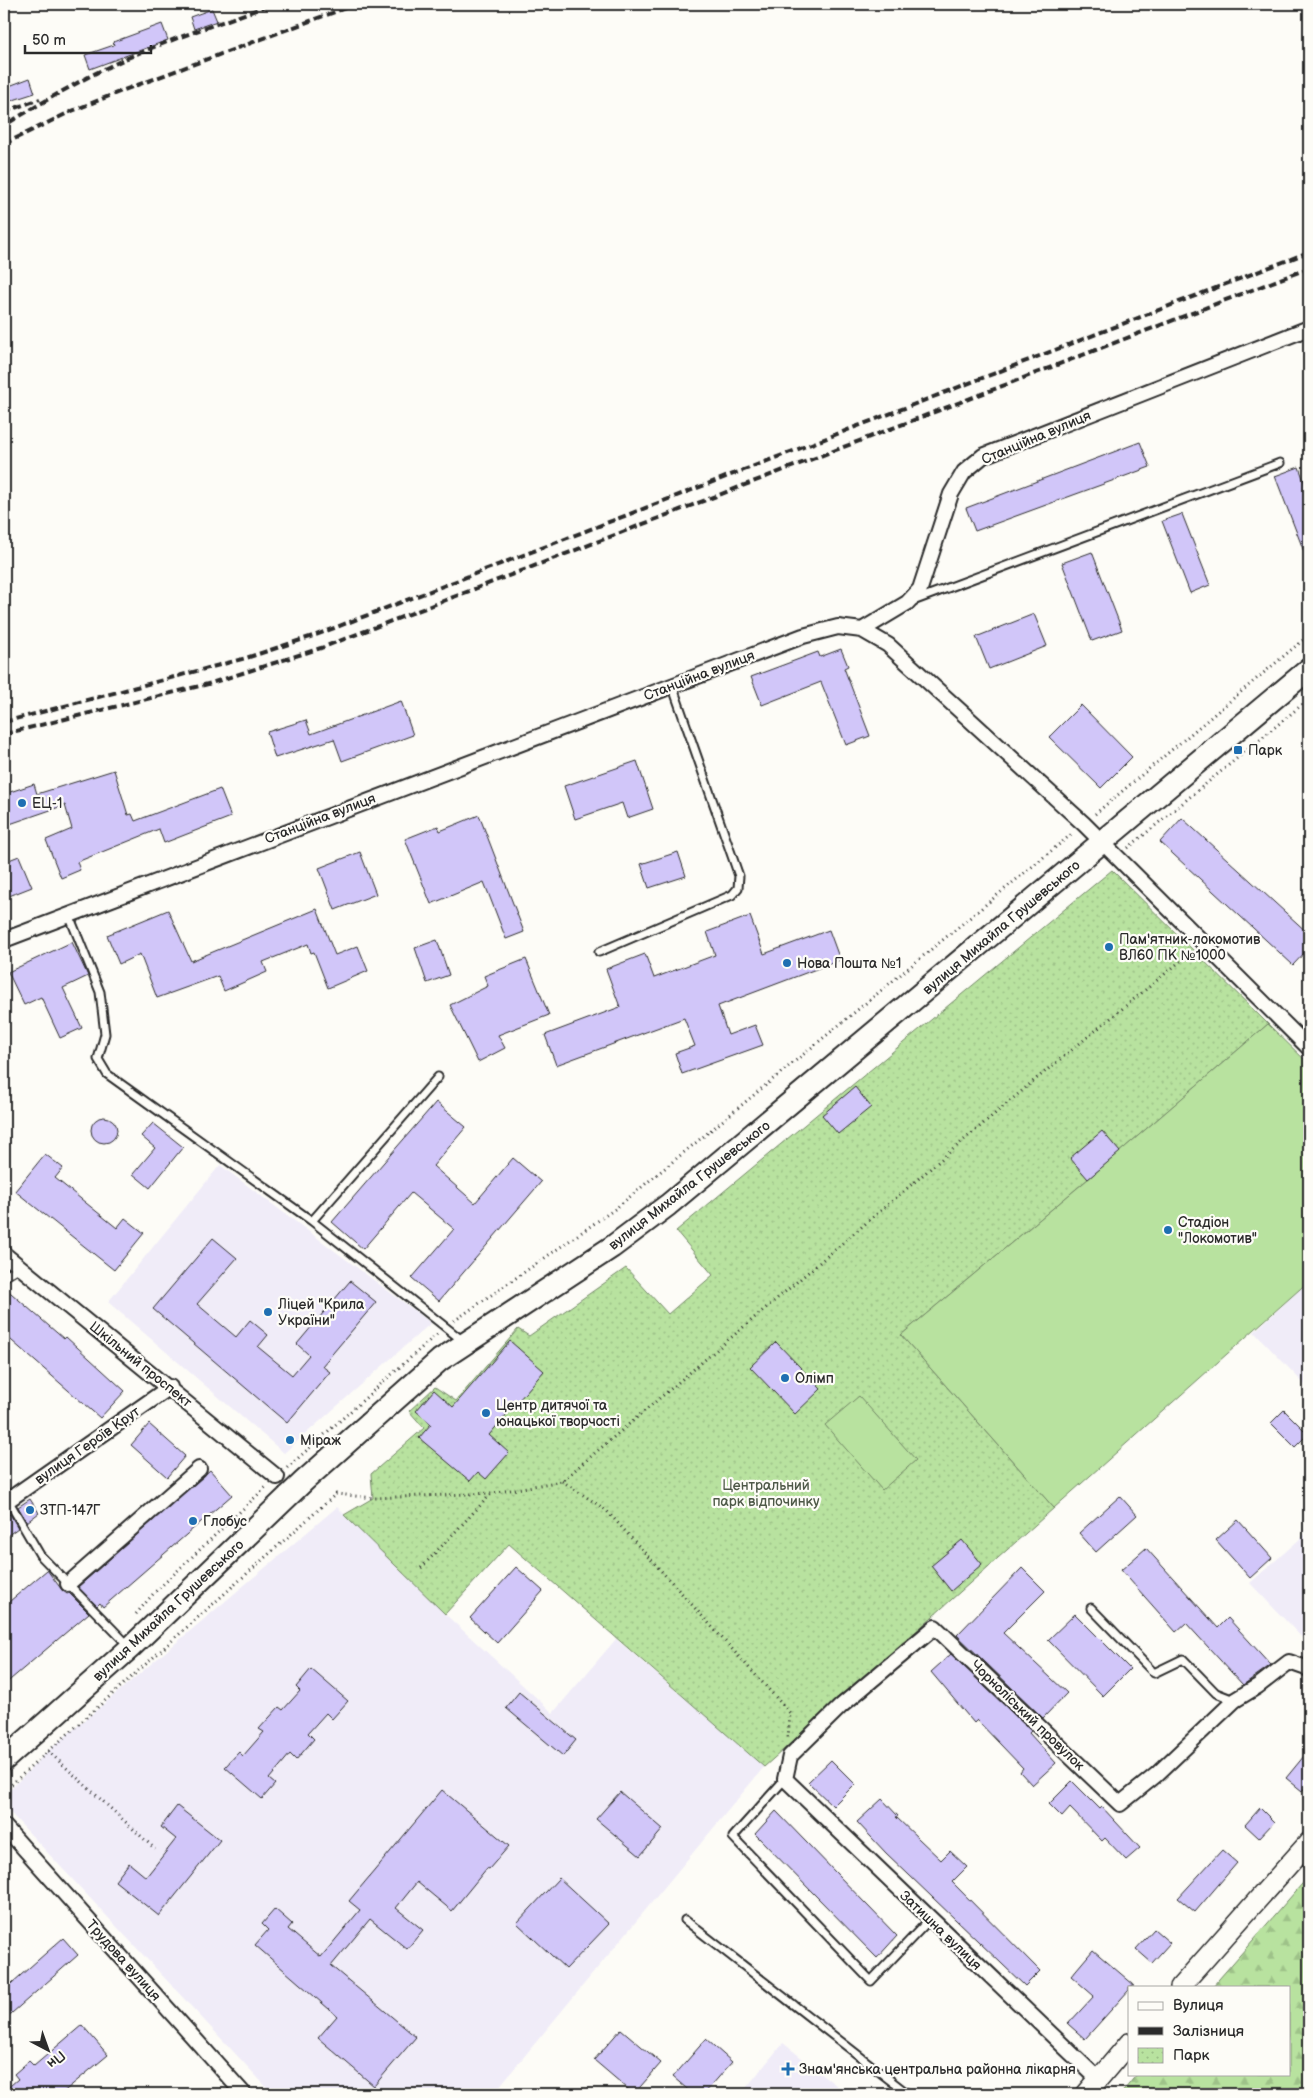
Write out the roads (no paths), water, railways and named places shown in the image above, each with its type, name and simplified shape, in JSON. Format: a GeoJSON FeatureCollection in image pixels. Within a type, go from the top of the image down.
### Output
{"type":"FeatureCollection","features":[{"type":"Feature","properties":{"kind":"main road","name":"вулиця Михайла Грушевського"},"geometry":{"type":"LineString","coordinates":[[4,1760],[124,1642],[414,1383],[465,1342],[612,1247],[649,1220],[1309,669]]}},
{"type":"Feature","properties":{"kind":"street","name":"Станційна вулиця"},"geometry":{"type":"LineString","coordinates":[[4,940],[803,636],[838,627],[862,630],[907,603],[920,588],[951,494],[964,472],[983,456],[1309,328]]}},
{"type":"Feature","properties":{"kind":"street"},"geometry":{"type":"LineString","coordinates":[[862,630],[888,645],[1084,824],[1309,1048]]}},
{"type":"Feature","properties":{"kind":"street","name":"Шкільний проспект"},"geometry":{"type":"LineString","coordinates":[[4,1254],[277,1477]]}},
{"type":"Feature","properties":{"kind":"street","name":"вулиця Героїв Крут"},"geometry":{"type":"LineString","coordinates":[[6,1501],[170,1388]]}},
{"type":"Feature","properties":{"kind":"street"},"geometry":{"type":"LineString","coordinates":[[68,1584],[199,1469]]}},
{"type":"Feature","properties":{"kind":"street","name":"Чорноліський провулок"},"geometry":{"type":"LineString","coordinates":[[785,1779],[790,1756],[841,1706],[935,1627],[1120,1804],[1156,1775],[1235,1700]]}},
{"type":"Feature","properties":{"kind":"street"},"geometry":{"type":"LineString","coordinates":[[1235,1700],[1258,1686],[1289,1662],[1309,1669]]}},
{"type":"Feature","properties":{"kind":"street","name":"Затишна вулиця"},"geometry":{"type":"LineString","coordinates":[[785,1779],[1098,2079]]}},
{"type":"Feature","properties":{"kind":"street","name":"Трудова вулиця"},"geometry":{"type":"LineString","coordinates":[[4,1826],[244,2094]]}},
{"type":"Feature","properties":{"kind":"street"},"geometry":{"type":"LineString","coordinates":[[1181,1986],[1309,1842]]}},
{"type":"Feature","properties":{"kind":"street"},"geometry":{"type":"LineString","coordinates":[[1086,2094],[1128,2044]]}},
{"type":"Feature","properties":{"kind":"lane"},"geometry":{"type":"LineString","coordinates":[[907,603],[1280,463]]}},
{"type":"Feature","properties":{"kind":"lane"},"geometry":{"type":"LineString","coordinates":[[599,952],[732,895],[738,888],[739,876],[672,685]]}},
{"type":"Feature","properties":{"kind":"lane"},"geometry":{"type":"LineString","coordinates":[[69,914],[100,992],[105,1034],[98,1059],[107,1074],[312,1221],[465,1342]]}},
{"type":"Feature","properties":{"kind":"lane"},"geometry":{"type":"LineString","coordinates":[[312,1221],[438,1077]]}},
{"type":"Feature","properties":{"kind":"lane"},"geometry":{"type":"LineString","coordinates":[[4,1277],[20,1266]]}},
{"type":"Feature","properties":{"kind":"lane"},"geometry":{"type":"LineString","coordinates":[[6,1501],[40,1555],[124,1642]]}},
{"type":"Feature","properties":{"kind":"lane"},"geometry":{"type":"LineString","coordinates":[[1091,1608],[1154,1673],[1183,1659],[1216,1693],[1235,1700]]}},
{"type":"Feature","properties":{"kind":"lane"},"geometry":{"type":"LineString","coordinates":[[785,1779],[733,1837],[871,1981],[930,1919]]}},
{"type":"Feature","properties":{"kind":"lane"},"geometry":{"type":"LineString","coordinates":[[685,1920],[908,2094]]}},
{"type":"Feature","properties":{"kind":"railway"},"geometry":{"type":"LineString","coordinates":[[10,122],[109,66],[144,51],[272,4]]}},
{"type":"Feature","properties":{"kind":"railway"},"geometry":{"type":"LineString","coordinates":[[4,144],[72,111],[124,90],[356,4]]}},
{"type":"Feature","properties":{"kind":"railway"},"geometry":{"type":"LineString","coordinates":[[4,112],[40,99]]}},
{"type":"Feature","properties":{"kind":"railway"},"geometry":{"type":"LineString","coordinates":[[4,722],[246,658],[316,635],[1309,252]]}},
{"type":"Feature","properties":{"kind":"railway"},"geometry":{"type":"LineString","coordinates":[[4,734],[208,684],[321,648],[1309,268]]}},
{"type":"Feature","properties":{"kind":"place","name":"Парк"},"geometry":{"type":"Point","coordinates":[1238,750]}},
{"type":"Feature","properties":{"kind":"place","name":"ЕЦ-1"},"geometry":{"type":"Point","coordinates":[22,803]}},
{"type":"Feature","properties":{"kind":"place","name":"Пам'ятник-локомотив ВЛ60 ПК №1000"},"geometry":{"type":"Point","coordinates":[1109,947]}},
{"type":"Feature","properties":{"kind":"place","name":"Нова Пошта №1"},"geometry":{"type":"Point","coordinates":[787,963]}},
{"type":"Feature","properties":{"kind":"place","name":"Стадіон \"Локомотив\""},"geometry":{"type":"Point","coordinates":[1168,1230]}},
{"type":"Feature","properties":{"kind":"place","name":"Ліцей \"Крила України\""},"geometry":{"type":"Point","coordinates":[268,1312]}},
{"type":"Feature","properties":{"kind":"place","name":"Олімп"},"geometry":{"type":"Point","coordinates":[785,1378]}},
{"type":"Feature","properties":{"kind":"place","name":"Центр дитячої та юнацької творчості"},"geometry":{"type":"Point","coordinates":[486,1413]}},
{"type":"Feature","properties":{"kind":"place","name":"Міраж"},"geometry":{"type":"Point","coordinates":[290,1440]}},
{"type":"Feature","properties":{"kind":"place","name":"ЗТП-147Г"},"geometry":{"type":"Point","coordinates":[30,1510]}},
{"type":"Feature","properties":{"kind":"place","name":"Глобус"},"geometry":{"type":"Point","coordinates":[193,1521]}},
{"type":"Feature","properties":{"kind":"place","name":"Знам'янська центральна районна лікарня"},"geometry":{"type":"Point","coordinates":[788,2069]}},
{"type":"Feature","properties":{"kind":"park label","name":"Центральний парк відпочинку"},"geometry":{"type":"Point","coordinates":[766,1494]}}]}
